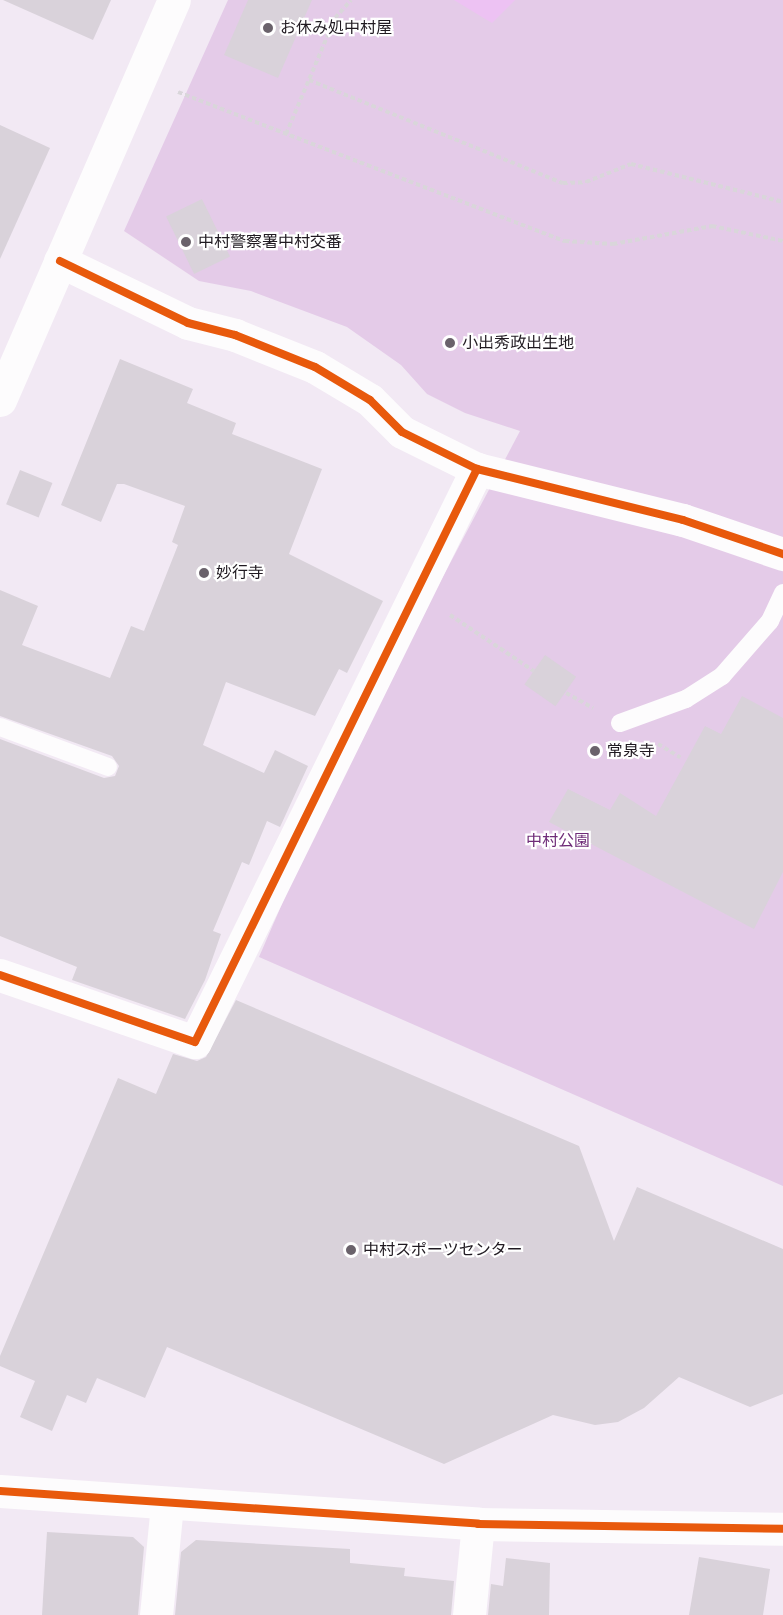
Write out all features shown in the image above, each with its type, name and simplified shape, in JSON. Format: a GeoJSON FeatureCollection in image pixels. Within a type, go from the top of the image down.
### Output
{"type":"FeatureCollection","features":[{"type":"Feature","properties":{"kind":"street"},"geometry":{"type":"LineString","coordinates":[[0,400],[174,0]]}},
{"type":"Feature","properties":{"kind":"street"},"geometry":{"type":"LineString","coordinates":[[60,261],[188,322],[235,335],[315,367],[370,400],[402,432],[477,469],[683,519],[783,554]]}},
{"type":"Feature","properties":{"kind":"street"},"geometry":{"type":"LineString","coordinates":[[0,975],[195,1042],[477,469]]}},
{"type":"Feature","properties":{"kind":"street"},"geometry":{"type":"LineString","coordinates":[[0,1491],[478,1524],[783,1529]]}},
{"type":"Feature","properties":{"kind":"street"},"geometry":{"type":"LineString","coordinates":[[156,1615],[167,1504]]}},
{"type":"Feature","properties":{"kind":"street"},"geometry":{"type":"LineString","coordinates":[[469,1615],[478,1524]]}},
{"type":"Feature","properties":{"kind":"lane"},"geometry":{"type":"LineString","coordinates":[[620,723],[686,699],[722,676],[771,621],[783,593]]}},
{"type":"Feature","properties":{"kind":"lane"},"geometry":{"type":"LineString","coordinates":[[0,727],[108,767]]}},
{"type":"Feature","properties":{"kind":"path"},"geometry":{"type":"LineString","coordinates":[[286,134],[335,18],[351,0]]}},
{"type":"Feature","properties":{"kind":"path"},"geometry":{"type":"LineString","coordinates":[[309,80],[563,183],[586,182],[631,164],[783,202]]}},
{"type":"Feature","properties":{"kind":"path"},"geometry":{"type":"LineString","coordinates":[[177,92],[565,241],[613,244],[712,226],[783,241]]}},
{"type":"Feature","properties":{"kind":"path"},"geometry":{"type":"LineString","coordinates":[[416,592],[534,671]]}},
{"type":"Feature","properties":{"kind":"green space","name":"中村公園"},"geometry":{"type":"Polygon","coordinates":[[[228,0],[783,0],[783,1186],[259,957],[337,777],[520,431],[465,413],[427,394],[401,365],[347,327],[251,291],[199,281],[124,231],[228,0]]]}},
{"type":"Feature","properties":{"kind":"shaded area"},"geometry":{"type":"Polygon","coordinates":[[[454,0],[515,0],[492,23],[454,0]]]}},
{"type":"Feature","properties":{"kind":"building"},"geometry":{"type":"Polygon","coordinates":[[[3,0],[111,0],[93,40],[3,0]]]}},
{"type":"Feature","properties":{"kind":"building","name":"お休み処中村屋"},"geometry":{"type":"Polygon","coordinates":[[[248,0],[312,0],[278,78],[224,55],[248,0]]]}},
{"type":"Feature","properties":{"kind":"building"},"geometry":{"type":"Polygon","coordinates":[[[0,125],[50,148],[0,259],[0,125]]]}},
{"type":"Feature","properties":{"kind":"building"},"geometry":{"type":"Polygon","coordinates":[[[202,199],[230,257],[194,274],[166,217],[202,199]]]}},
{"type":"Feature","properties":{"kind":"building"},"geometry":{"type":"Polygon","coordinates":[[[120,359],[193,389],[187,403],[236,423],[232,434],[322,469],[289,554],[383,601],[347,673],[339,669],[315,716],[226,682],[203,745],[264,773],[275,750],[308,766],[280,827],[267,821],[249,865],[242,862],[213,931],[221,934],[205,980],[185,1019],[72,980],[77,967],[0,936],[0,739],[104,778],[115,776],[119,766],[112,756],[0,716],[0,590],[38,606],[22,645],[110,678],[131,626],[144,631],[178,545],[172,542],[185,506],[124,484],[117,484],[101,522],[61,505],[120,359]]]}},
{"type":"Feature","properties":{"kind":"building"},"geometry":{"type":"Polygon","coordinates":[[[20,470],[52,483],[39,517],[6,504],[20,470]]]}},
{"type":"Feature","properties":{"kind":"building"},"geometry":{"type":"Polygon","coordinates":[[[545,655],[576,677],[555,706],[524,684],[545,655]]]}},
{"type":"Feature","properties":{"kind":"building"},"geometry":{"type":"Polygon","coordinates":[[[742,696],[783,718],[783,872],[754,929],[549,822],[568,789],[610,810],[620,793],[656,816],[705,726],[721,734],[742,696]]]}},
{"type":"Feature","properties":{"kind":"building"},"geometry":{"type":"Polygon","coordinates":[[[236,1000],[579,1146],[614,1241],[637,1187],[783,1249],[783,1394],[750,1407],[679,1377],[644,1408],[618,1422],[595,1425],[553,1415],[444,1464],[167,1347],[145,1398],[97,1378],[86,1403],[67,1395],[52,1431],[20,1417],[35,1381],[0,1366],[0,1356],[118,1078],[156,1094],[173,1054],[197,1061],[206,1057],[236,1000]]]}},
{"type":"Feature","properties":{"kind":"building"},"geometry":{"type":"Polygon","coordinates":[[[47,1532],[133,1537],[144,1547],[138,1615],[42,1615],[47,1532]]]}},
{"type":"Feature","properties":{"kind":"building"},"geometry":{"type":"Polygon","coordinates":[[[196,1540],[350,1549],[350,1563],[405,1568],[404,1576],[454,1581],[451,1615],[175,1615],[181,1552],[196,1540]]]}},
{"type":"Feature","properties":{"kind":"building"},"geometry":{"type":"Polygon","coordinates":[[[699,1557],[770,1569],[763,1615],[689,1615],[699,1557]]]}},
{"type":"Feature","properties":{"kind":"building"},"geometry":{"type":"Polygon","coordinates":[[[506,1558],[550,1563],[549,1615],[488,1615],[491,1584],[503,1586],[506,1558]]]}},
{"type":"Feature","properties":{"kind":"cycle path"},"geometry":{"type":"LineString","coordinates":[[60,261],[188,323],[235,335],[315,367],[370,400],[402,432],[477,469],[683,520],[783,554]]}},
{"type":"Feature","properties":{"kind":"cycle path"},"geometry":{"type":"LineString","coordinates":[[0,975],[195,1042],[477,469]]}},
{"type":"Feature","properties":{"kind":"cycle path"},"geometry":{"type":"LineString","coordinates":[[0,1491],[478,1524],[783,1529]]}},
{"type":"Feature","properties":{"kind":"place","name":"お休み処中村屋"},"geometry":{"type":"Point","coordinates":[268,28]}},
{"type":"Feature","properties":{"kind":"place","name":"中村警察署中村交番"},"geometry":{"type":"Point","coordinates":[186,242]}},
{"type":"Feature","properties":{"kind":"place","name":"小出秀政出生地"},"geometry":{"type":"Point","coordinates":[450,343]}},
{"type":"Feature","properties":{"kind":"place","name":"妙行寺"},"geometry":{"type":"Point","coordinates":[204,573]}},
{"type":"Feature","properties":{"kind":"place","name":"常泉寺"},"geometry":{"type":"Point","coordinates":[595,751]}},
{"type":"Feature","properties":{"kind":"place","name":"中村スポーツセンター"},"geometry":{"type":"Point","coordinates":[351,1250]}}]}
